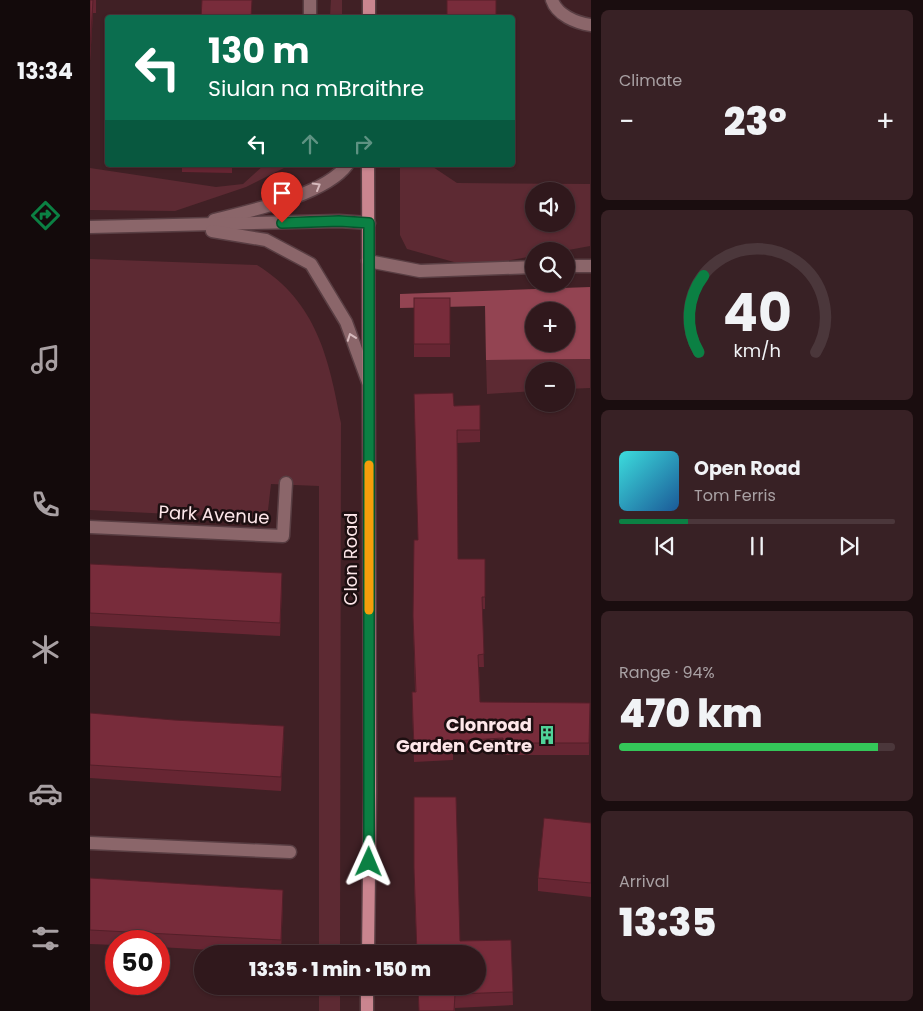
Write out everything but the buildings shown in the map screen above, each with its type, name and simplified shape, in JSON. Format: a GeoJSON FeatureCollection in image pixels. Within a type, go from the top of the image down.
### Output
{"type":"FeatureCollection","features":[{"type":"Feature","properties":{"kind":"main road"},"geometry":{"type":"LineString","coordinates":[[368,15],[369,0]]}},
{"type":"Feature","properties":{"kind":"main road","name":"Clon Road"},"geometry":{"type":"LineString","coordinates":[[368,167],[368,945]]}},
{"type":"Feature","properties":{"kind":"main road"},"geometry":{"type":"LineString","coordinates":[[367,995],[367,1011]]}},
{"type":"Feature","properties":{"kind":"street"},"geometry":{"type":"LineString","coordinates":[[310,0],[310,15]]}},
{"type":"Feature","properties":{"kind":"street"},"geometry":{"type":"LineString","coordinates":[[552,0],[555,8],[578,23],[590,25]]}},
{"type":"Feature","properties":{"kind":"street"},"geometry":{"type":"LineString","coordinates":[[187,226],[265,207],[306,193],[342,172],[346,167]]}},
{"type":"Feature","properties":{"kind":"street"},"geometry":{"type":"LineString","coordinates":[[90,227],[339,221],[369,223]]}},
{"type":"Feature","properties":{"kind":"street"},"geometry":{"type":"LineString","coordinates":[[187,226],[266,240],[311,264],[346,322],[368,383]]}},
{"type":"Feature","properties":{"kind":"street"},"geometry":{"type":"LineString","coordinates":[[368,261],[420,271],[525,268]]}},
{"type":"Feature","properties":{"kind":"street"},"geometry":{"type":"LineString","coordinates":[[575,266],[590,266]]}},
{"type":"Feature","properties":{"kind":"street","name":"Park Avenue"},"geometry":{"type":"LineString","coordinates":[[90,527],[284,536],[286,483]]}},
{"type":"Feature","properties":{"kind":"street"},"geometry":{"type":"LineString","coordinates":[[90,843],[290,852]]}},
{"type":"Feature","properties":{"kind":"shaded area"},"geometry":{"type":"Polygon","coordinates":[[[331,0],[342,0],[342,15],[330,15],[331,0]]]}},
{"type":"Feature","properties":{"kind":"shaded area"},"geometry":{"type":"Polygon","coordinates":[[[262,167],[286,167],[246,187],[175,211],[90,210],[90,168],[216,187],[243,184],[262,167]]]}},
{"type":"Feature","properties":{"kind":"shaded area"},"geometry":{"type":"Polygon","coordinates":[[[400,167],[433,167],[457,183],[525,184],[525,232],[575,232],[575,184],[590,184],[590,246],[575,249],[575,242],[525,242],[525,258],[472,267],[407,249],[400,235],[400,167]]]}},
{"type":"Feature","properties":{"kind":"shaded area"},"geometry":{"type":"Polygon","coordinates":[[[90,259],[257,265],[294,296],[307,314],[325,355],[341,423],[340,945],[319,945],[319,486],[271,484],[268,510],[252,518],[90,510],[90,259]]]}},
{"type":"Feature","properties":{"kind":"shaded area"},"geometry":{"type":"Polygon","coordinates":[[[590,287],[590,359],[486,360],[485,306],[400,308],[400,294],[525,289],[525,292],[575,292],[575,288],[590,287]]]}},
{"type":"Feature","properties":{"kind":"shaded area"},"geometry":{"type":"Polygon","coordinates":[[[590,359],[590,388],[575,389],[575,362],[525,362],[525,392],[487,394],[486,360],[590,359]]]}},
{"type":"Feature","properties":{"kind":"shaded area"},"geometry":{"type":"Polygon","coordinates":[[[319,995],[340,995],[340,1011],[319,1011],[319,995]]]}},
{"type":"Feature","properties":{"kind":"slow traffic"},"geometry":{"type":"LineString","coordinates":[[369,465],[369,610]]}},
{"type":"Feature","properties":{"kind":"place","name":"Clonroad Garden Centre"},"geometry":{"type":"Point","coordinates":[547,735]}},
{"type":"Feature","properties":{"kind":"route"},"geometry":{"type":"LineString","coordinates":[[282,223],[339,221],[369,223],[369,862]]}}]}
